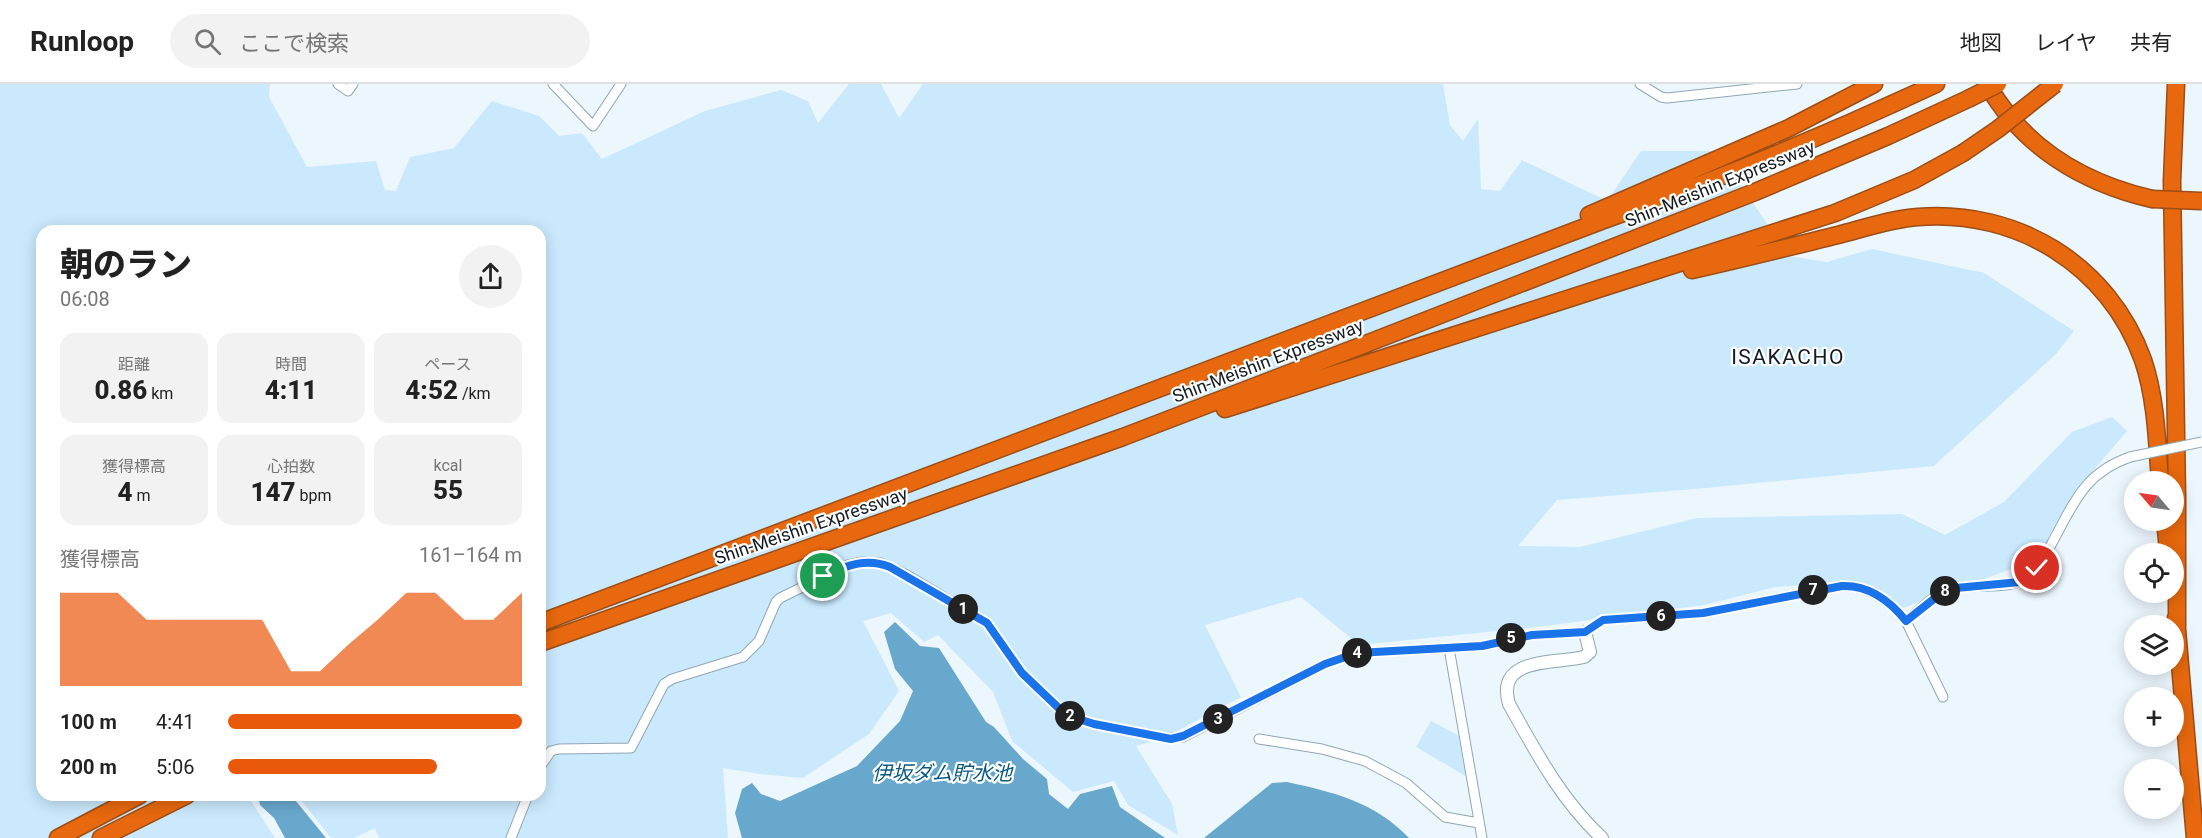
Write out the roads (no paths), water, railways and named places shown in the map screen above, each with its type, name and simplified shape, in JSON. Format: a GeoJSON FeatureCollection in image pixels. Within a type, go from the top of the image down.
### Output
{"type":"FeatureCollection","features":[{"type":"Feature","properties":{"kind":"highway"},"geometry":{"type":"LineString","coordinates":[[1813,116],[1859,84]]}},
{"type":"Feature","properties":{"kind":"highway"},"geometry":{"type":"LineString","coordinates":[[1518,252],[1614,204],[1813,116],[1874,84]]}},
{"type":"Feature","properties":{"kind":"highway","name":"Shin-Meishin Expressway"},"geometry":{"type":"LineString","coordinates":[[546,621],[1518,252],[1675,195],[1784,152],[1936,84]]}},
{"type":"Feature","properties":{"kind":"highway"},"geometry":{"type":"LineString","coordinates":[[1987,84],[2020,129],[2071,169],[2101,184],[2152,199],[2202,201]]}},
{"type":"Feature","properties":{"kind":"highway","name":"Shin-Meishin Expressway"},"geometry":{"type":"LineString","coordinates":[[546,641],[1123,437],[1387,336],[1744,197],[1888,136],[1998,84]]}},
{"type":"Feature","properties":{"kind":"highway"},"geometry":{"type":"LineString","coordinates":[[1123,437],[1210,414],[1835,213],[1914,180],[1963,153],[1998,129],[2055,84]]}},
{"type":"Feature","properties":{"kind":"highway"},"geometry":{"type":"LineString","coordinates":[[2176,84],[2172,181],[2177,615]]}},
{"type":"Feature","properties":{"kind":"highway"},"geometry":{"type":"LineString","coordinates":[[1529,313],[1602,296],[1682,272],[1896,220],[1917,217],[1959,217],[1998,223],[2036,239],[2075,264],[2121,314],[2143,362],[2150,389],[2159,471]]}},
{"type":"Feature","properties":{"kind":"highway"},"geometry":{"type":"LineString","coordinates":[[2181,675],[2195,838]]}},
{"type":"Feature","properties":{"kind":"highway"},"geometry":{"type":"LineString","coordinates":[[58,838],[129,801]]}},
{"type":"Feature","properties":{"kind":"highway"},"geometry":{"type":"LineString","coordinates":[[101,838],[175,801]]}},
{"type":"Feature","properties":{"kind":"street"},"geometry":{"type":"LineString","coordinates":[[338,84],[348,91],[353,84]]}},
{"type":"Feature","properties":{"kind":"street"},"geometry":{"type":"LineString","coordinates":[[553,84],[593,126],[621,84]]}},
{"type":"Feature","properties":{"kind":"street"},"geometry":{"type":"LineString","coordinates":[[1640,84],[1666,98],[1797,84]]}},
{"type":"Feature","properties":{"kind":"street"},"geometry":{"type":"LineString","coordinates":[[1906,621],[1944,591],[1963,587],[2010,584],[2026,579],[2037,568],[2083,488],[2106,468],[2130,457],[2202,442]]}},
{"type":"Feature","properties":{"kind":"street"},"geometry":{"type":"LineString","coordinates":[[546,758],[551,751],[559,749],[631,748],[664,684],[672,679],[743,657],[759,641],[776,602],[780,598],[795,589],[855,563],[881,563],[890,567],[987,623],[1022,673],[1066,715],[1094,724],[1167,738],[1183,736],[1325,664],[1357,653],[1482,646],[1532,635],[1585,632],[1603,620],[1703,613],[1852,585],[1871,592],[1906,621],[1943,697]]}},
{"type":"Feature","properties":{"kind":"street"},"geometry":{"type":"LineString","coordinates":[[1585,632],[1590,652],[1584,657],[1523,667],[1510,679],[1507,696],[1525,732],[1565,798],[1602,838]]}},
{"type":"Feature","properties":{"kind":"street"},"geometry":{"type":"LineString","coordinates":[[1449,648],[1482,838]]}},
{"type":"Feature","properties":{"kind":"street"},"geometry":{"type":"LineString","coordinates":[[1259,739],[1322,749],[1365,761],[1406,783],[1445,817],[1479,823]]}},
{"type":"Feature","properties":{"kind":"street"},"geometry":{"type":"LineString","coordinates":[[511,838],[526,801]]}},
{"type":"Feature","properties":{"kind":"water","name":"伊坂ダム貯水池"},"geometry":{"type":"Polygon","coordinates":[[[895,622],[920,646],[939,648],[986,722],[994,727],[1023,759],[1047,779],[1049,794],[1068,809],[1080,794],[1112,786],[1120,807],[1165,838],[742,838],[735,813],[742,789],[752,783],[761,794],[780,801],[857,766],[900,721],[913,691],[895,669],[884,632],[895,622]]]}},
{"type":"Feature","properties":{"kind":"water"},"geometry":{"type":"Polygon","coordinates":[[[1287,782],[1321,790],[1368,807],[1382,815],[1409,838],[1204,838],[1272,783],[1287,782]]]}},
{"type":"Feature","properties":{"kind":"water"},"geometry":{"type":"Polygon","coordinates":[[[259,801],[296,801],[326,838],[285,838],[274,818],[260,805],[259,801]]]}},
{"type":"Feature","properties":{"kind":"district","name":"ISAKACHO"},"geometry":{"type":"Point","coordinates":[1788,357]}}]}
